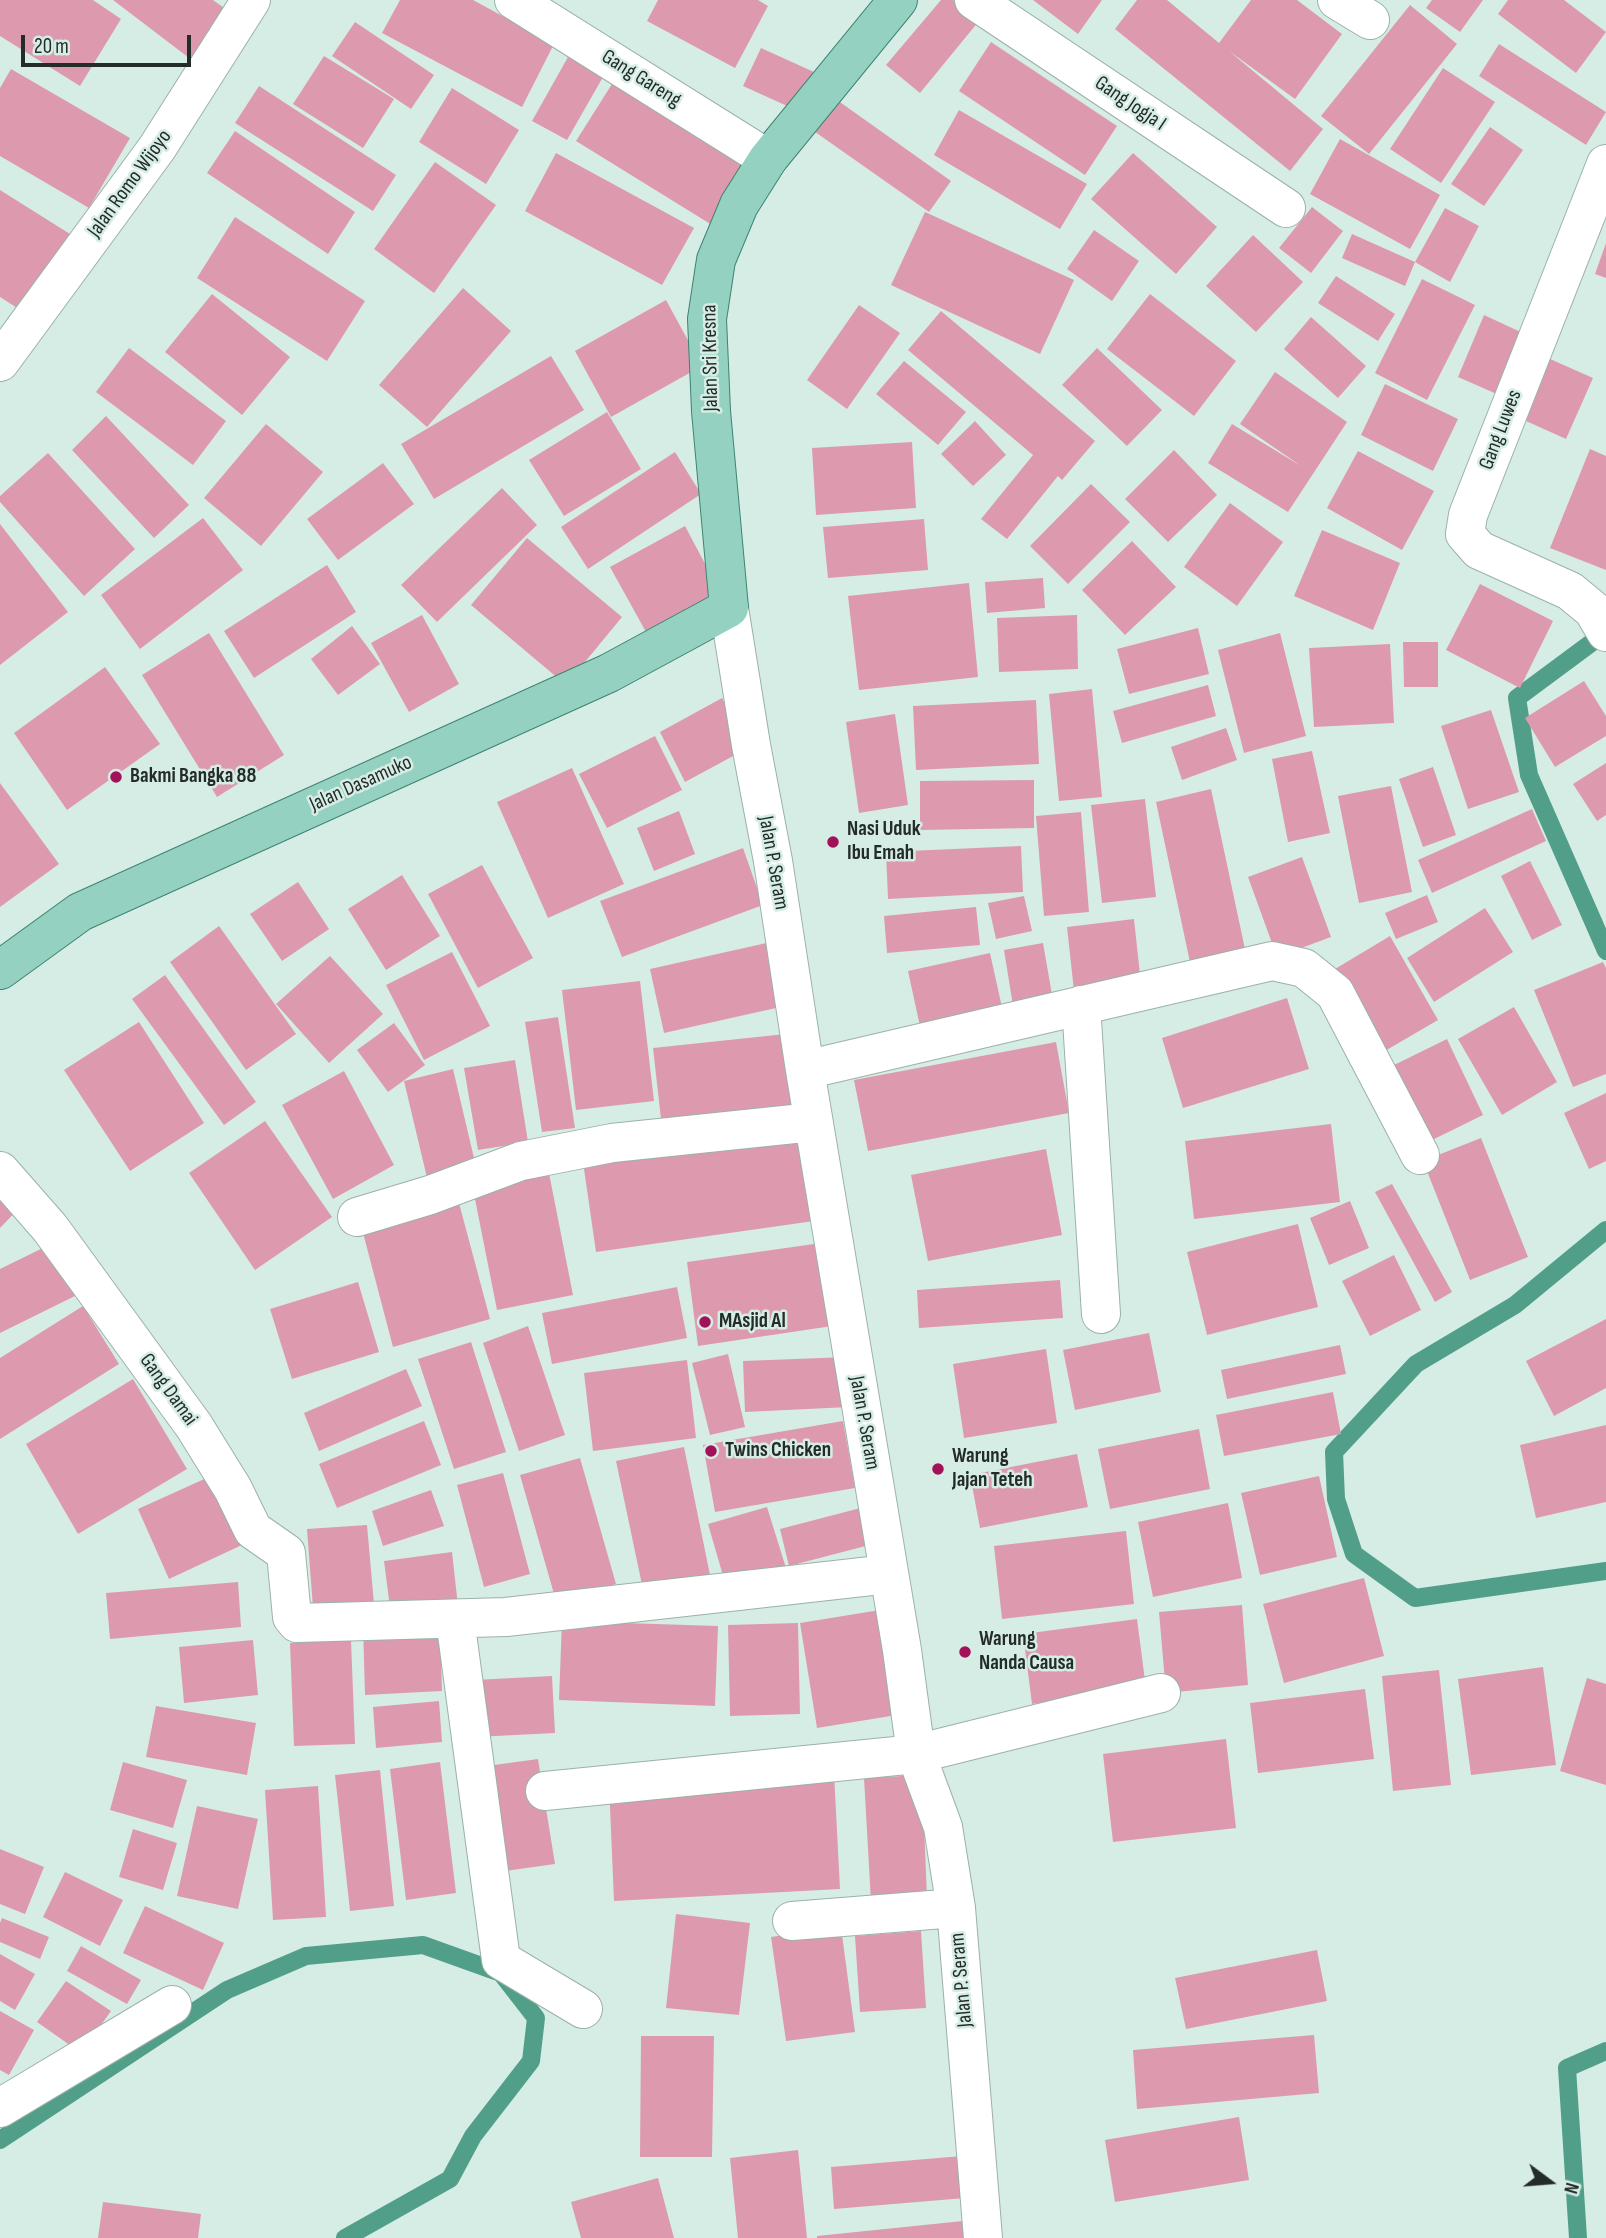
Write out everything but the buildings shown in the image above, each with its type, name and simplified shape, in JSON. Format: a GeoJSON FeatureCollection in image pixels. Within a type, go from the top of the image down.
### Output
{"type":"FeatureCollection","features":[{"type":"Feature","properties":{"kind":"main road","name":"Jalan Sri Kresna"},"geometry":{"type":"LineString","coordinates":[[729,608],[711,411],[707,319],[716,260],[739,205],[768,159],[898,0]]}},
{"type":"Feature","properties":{"kind":"main road","name":"Jalan Dasamuko"},"geometry":{"type":"LineString","coordinates":[[0,970],[80,912],[609,673],[729,608]]}},
{"type":"Feature","properties":{"kind":"street","name":"Jalan Romo Wijoyo"},"geometry":{"type":"LineString","coordinates":[[0,362],[158,148],[251,0]]}},
{"type":"Feature","properties":{"kind":"street","name":"Gang Gareng"},"geometry":{"type":"LineString","coordinates":[[513,0],[768,159]]}},
{"type":"Feature","properties":{"kind":"street","name":"Gang Jogja I"},"geometry":{"type":"LineString","coordinates":[[974,0],[1286,208]]}},
{"type":"Feature","properties":{"kind":"street"},"geometry":{"type":"LineString","coordinates":[[1336,0],[1370,20]]}},
{"type":"Feature","properties":{"kind":"street","name":"Gang Luwes"},"geometry":{"type":"LineString","coordinates":[[1600,621],[1570,591],[1479,550],[1465,534],[1468,514],[1606,164]]}},
{"type":"Feature","properties":{"kind":"street","name":"Jalan P. Seram"},"geometry":{"type":"LineString","coordinates":[[729,608],[751,745],[774,861],[804,1070],[889,1574],[916,1754],[943,1827],[956,1908],[983,2238]]}},
{"type":"Feature","properties":{"kind":"street"},"geometry":{"type":"LineString","coordinates":[[804,1070],[1272,961],[1304,968],[1335,993],[1420,1155]]}},
{"type":"Feature","properties":{"kind":"street"},"geometry":{"type":"LineString","coordinates":[[1081,1005],[1101,1314]]}},
{"type":"Feature","properties":{"kind":"street"},"geometry":{"type":"LineString","coordinates":[[357,1217],[430,1195],[521,1161],[612,1143],[813,1122]]}},
{"type":"Feature","properties":{"kind":"street","name":"Gang Damai"},"geometry":{"type":"LineString","coordinates":[[0,1171],[50,1228],[194,1426],[233,1489],[253,1530],[286,1553],[292,1617],[297,1623],[455,1619]]}},
{"type":"Feature","properties":{"kind":"street"},"geometry":{"type":"LineString","coordinates":[[583,2009],[502,1960],[455,1619],[506,1617],[889,1574]]}},
{"type":"Feature","properties":{"kind":"street"},"geometry":{"type":"LineString","coordinates":[[545,1791],[916,1754],[1161,1693]]}},
{"type":"Feature","properties":{"kind":"street"},"geometry":{"type":"LineString","coordinates":[[792,1921],[956,1908]]}},
{"type":"Feature","properties":{"kind":"street"},"geometry":{"type":"LineString","coordinates":[[0,2108],[172,2005]]}},
{"type":"Feature","properties":{"kind":"waterway"},"geometry":{"type":"LineString","coordinates":[[1606,632],[1517,698],[1529,775],[1606,951]]}},
{"type":"Feature","properties":{"kind":"waterway"},"geometry":{"type":"LineString","coordinates":[[1606,1230],[1515,1305],[1416,1364],[1334,1452],[1336,1499],[1354,1554],[1415,1598],[1606,1571]]}},
{"type":"Feature","properties":{"kind":"waterway"},"geometry":{"type":"LineString","coordinates":[[0,2140],[227,1990],[306,1956],[423,1945],[501,1973],[536,2018],[531,2061],[473,2136],[450,2179],[345,2238]]}},
{"type":"Feature","properties":{"kind":"waterway"},"geometry":{"type":"LineString","coordinates":[[1578,2238],[1567,2068],[1606,2051]]}},
{"type":"Feature","properties":{"kind":"place","name":"Bakmi Bangka 88"},"geometry":{"type":"Point","coordinates":[116,777]}},
{"type":"Feature","properties":{"kind":"place","name":"Nasi Uduk Ibu Emah"},"geometry":{"type":"Point","coordinates":[833,842]}},
{"type":"Feature","properties":{"kind":"place","name":"MAsjid Al"},"geometry":{"type":"Point","coordinates":[705,1322]}},
{"type":"Feature","properties":{"kind":"place","name":"Twins Chicken"},"geometry":{"type":"Point","coordinates":[711,1451]}},
{"type":"Feature","properties":{"kind":"place","name":"Warung Jajan Teteh"},"geometry":{"type":"Point","coordinates":[938,1469]}},
{"type":"Feature","properties":{"kind":"place","name":"Warung Nanda Causa"},"geometry":{"type":"Point","coordinates":[965,1652]}}]}
